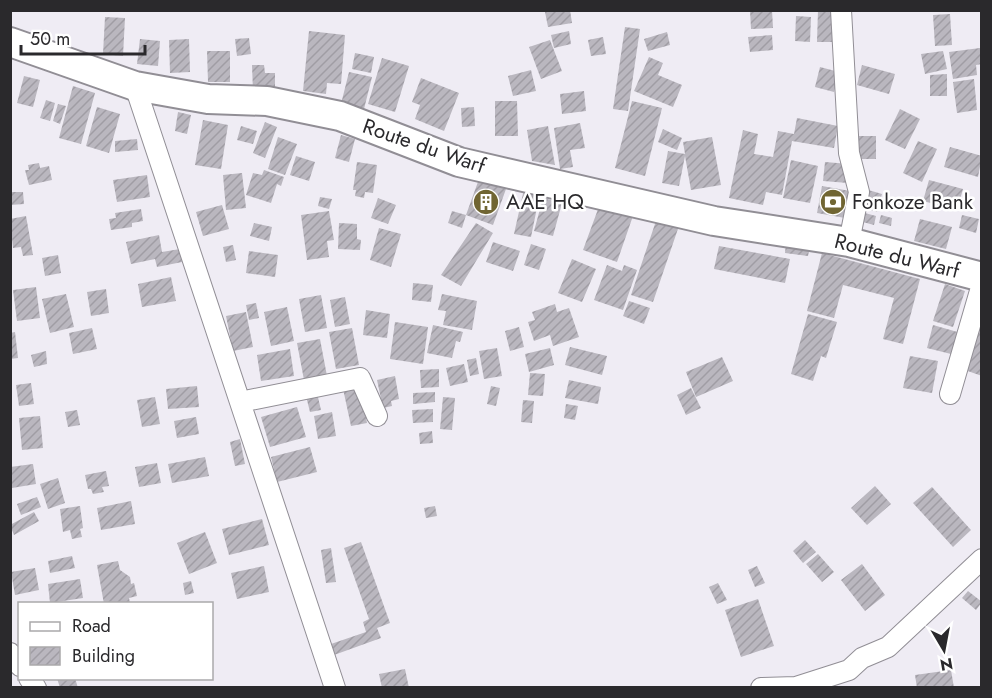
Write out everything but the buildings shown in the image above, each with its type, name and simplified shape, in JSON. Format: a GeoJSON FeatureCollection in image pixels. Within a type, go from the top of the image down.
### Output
{"type":"FeatureCollection","features":[{"type":"Feature","properties":{"kind":"main road","name":"Route du Warf"},"geometry":{"type":"LineString","coordinates":[[10,42],[135,86],[208,99],[267,100],[340,116],[459,162],[714,221],[849,243],[981,277]]}},
{"type":"Feature","properties":{"kind":"street"},"geometry":{"type":"LineString","coordinates":[[841,10],[849,153],[859,192],[849,243]]}},
{"type":"Feature","properties":{"kind":"street"},"geometry":{"type":"LineString","coordinates":[[135,86],[240,402],[272,506],[335,687]]}},
{"type":"Feature","properties":{"kind":"street"},"geometry":{"type":"LineString","coordinates":[[950,394],[981,284]]}},
{"type":"Feature","properties":{"kind":"street"},"geometry":{"type":"LineString","coordinates":[[240,402],[360,378],[378,416]]}},
{"type":"Feature","properties":{"kind":"street"},"geometry":{"type":"LineString","coordinates":[[761,687],[796,687],[849,670],[862,658],[888,647],[981,559]]}},
{"type":"Feature","properties":{"kind":"place","name":"AAE HQ"},"geometry":{"type":"Point","coordinates":[486,202]}},
{"type":"Feature","properties":{"kind":"place","name":"Fonkoze Bank"},"geometry":{"type":"Point","coordinates":[833,202]}}]}
